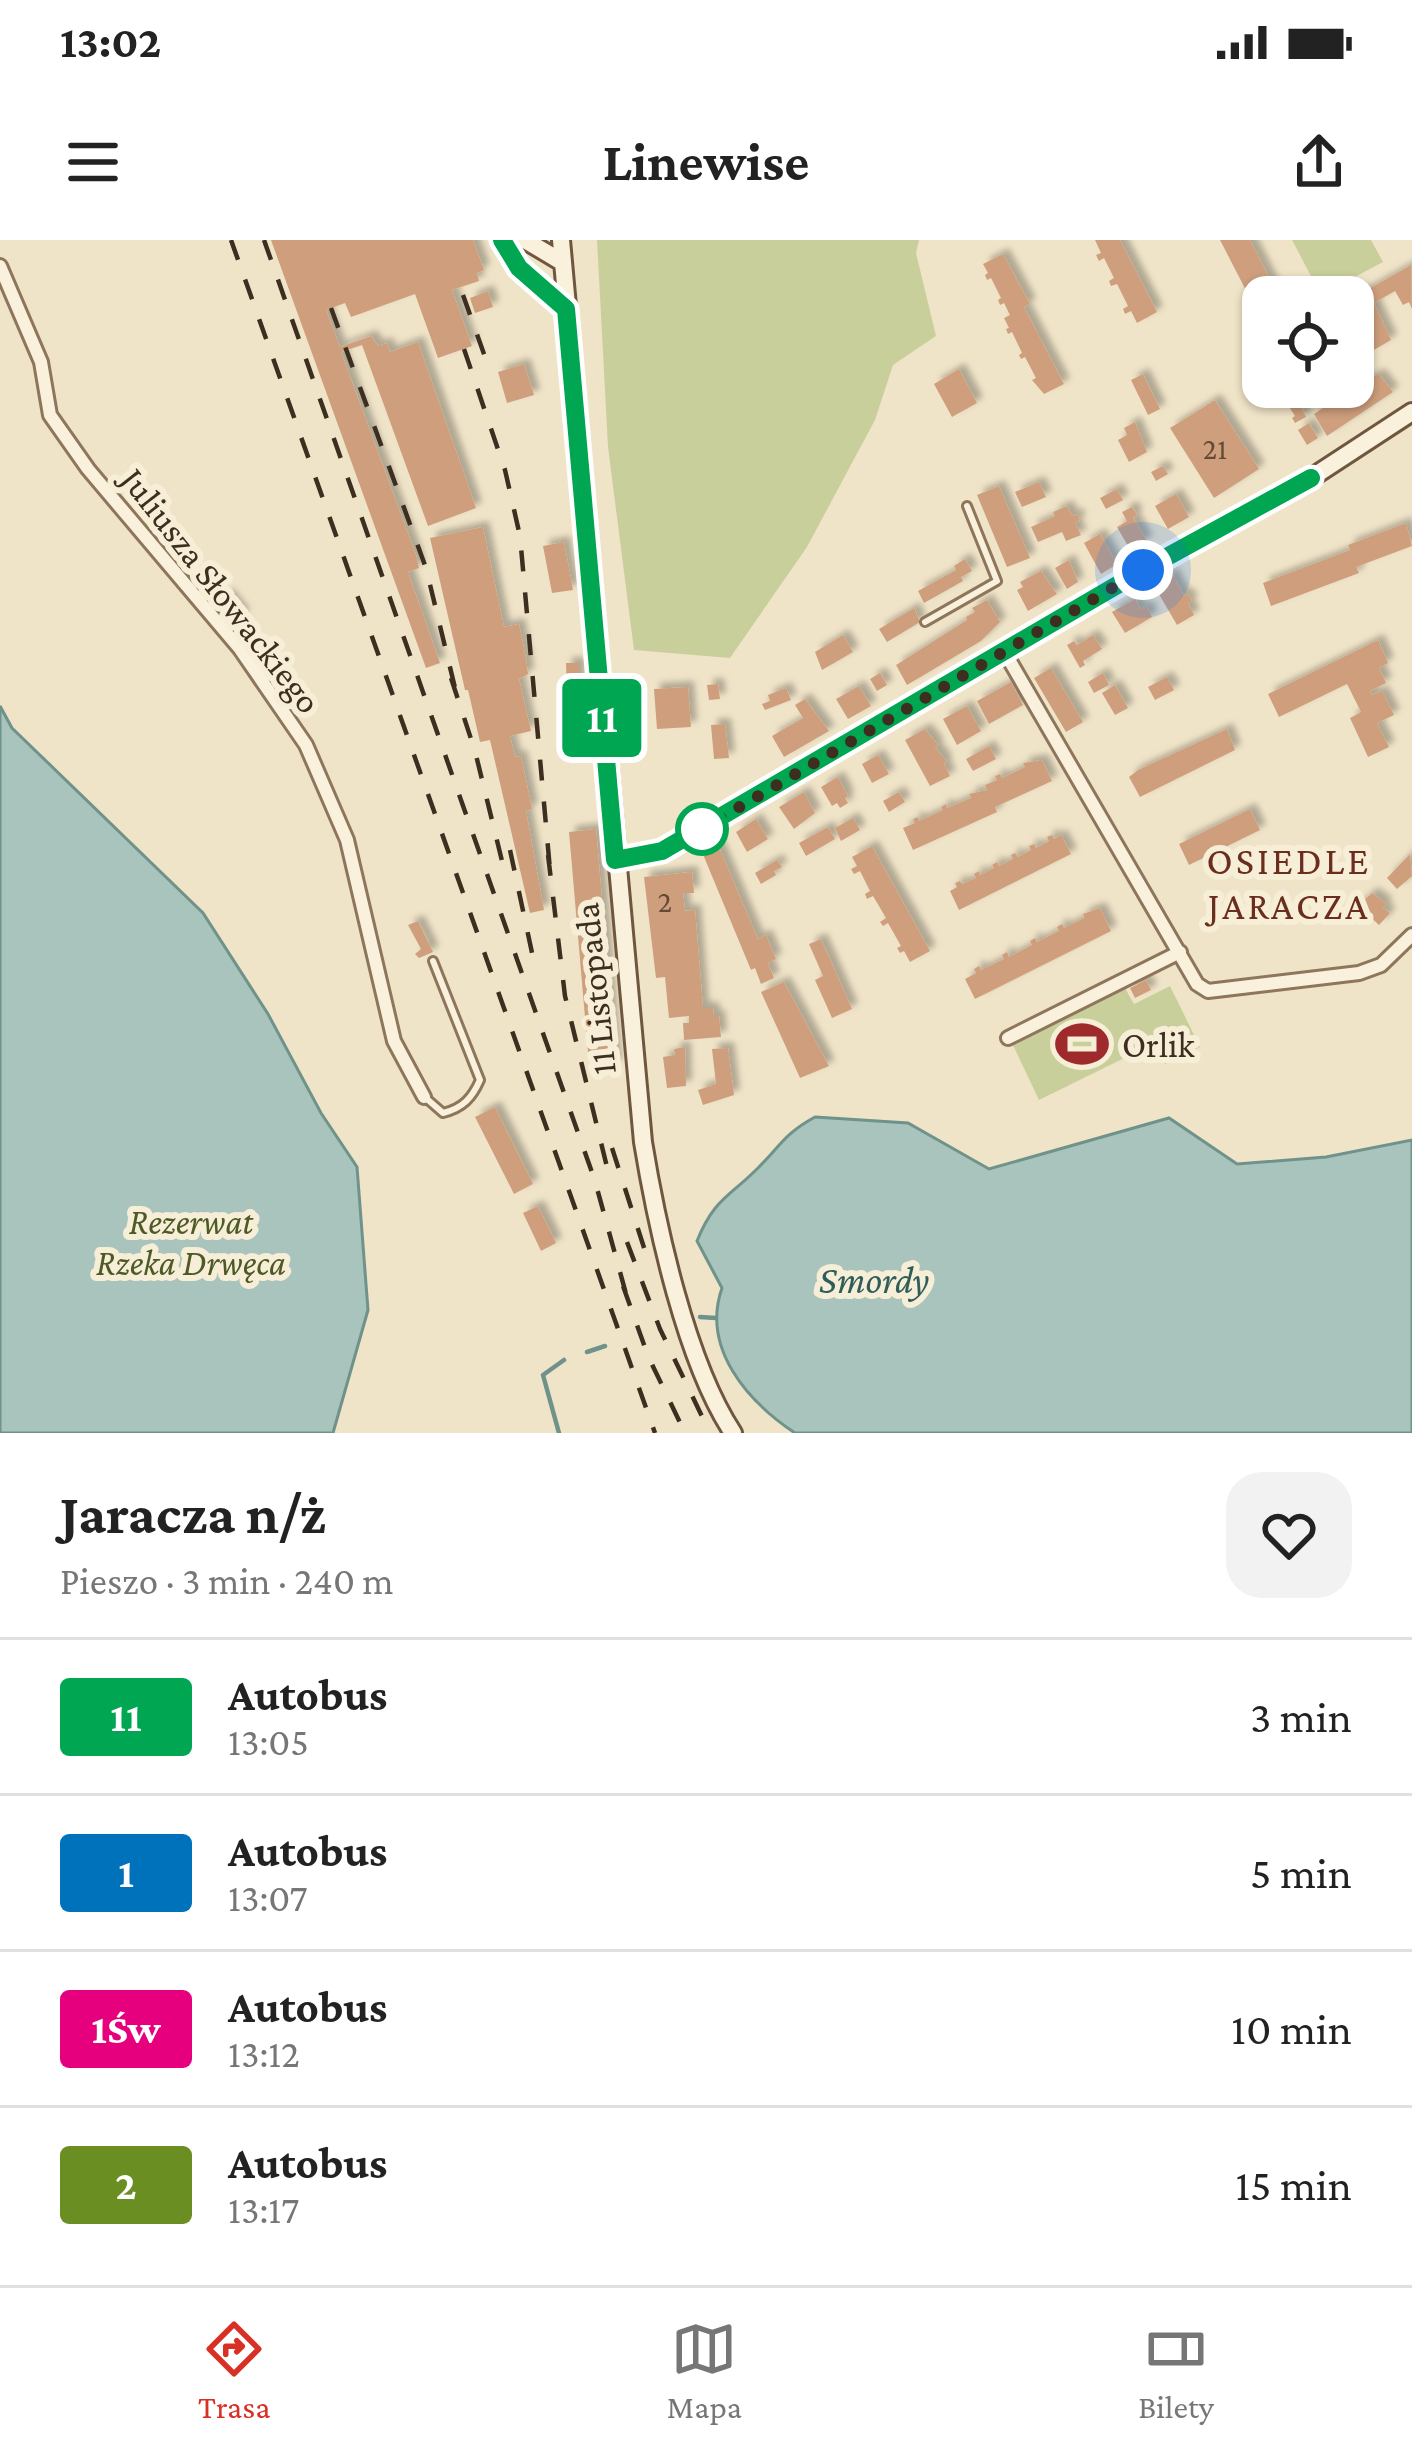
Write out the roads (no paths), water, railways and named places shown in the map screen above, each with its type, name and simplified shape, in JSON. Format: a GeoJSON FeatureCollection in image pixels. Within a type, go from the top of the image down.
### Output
{"type":"FeatureCollection","features":[{"type":"Feature","properties":{"kind":"main road"},"geometry":{"type":"LineString","coordinates":[[502,240],[510,258],[566,309]]}},
{"type":"Feature","properties":{"kind":"main road"},"geometry":{"type":"LineString","coordinates":[[525,240],[562,262],[551,270],[527,275]]}},
{"type":"Feature","properties":{"kind":"main road","name":"11 Listopada"},"geometry":{"type":"LineString","coordinates":[[561,240],[615,860],[652,1196],[710,1388],[734,1433]]}},
{"type":"Feature","properties":{"kind":"main road"},"geometry":{"type":"LineString","coordinates":[[615,860],[662,851],[1311,478],[1412,412]]}},
{"type":"Feature","properties":{"kind":"street","name":"Juliusza Słowackiego"},"geometry":{"type":"LineString","coordinates":[[0,266],[41,362],[50,415],[88,469],[240,650],[306,745],[347,841],[394,1041],[424,1096]]}},
{"type":"Feature","properties":{"kind":"street"},"geometry":{"type":"LineString","coordinates":[[1004,652],[1197,985],[1208,991],[1359,974],[1381,965],[1412,935]]}},
{"type":"Feature","properties":{"kind":"street"},"geometry":{"type":"LineString","coordinates":[[1008,1038],[1180,952]]}},
{"type":"Feature","properties":{"kind":"lane"},"geometry":{"type":"LineString","coordinates":[[925,622],[997,581],[967,506]]}},
{"type":"Feature","properties":{"kind":"lane"},"geometry":{"type":"LineString","coordinates":[[424,1096],[443,1113],[472,1099],[480,1080],[434,961]]}},
{"type":"Feature","properties":{"kind":"water","name":"Rezerwat Rzeka Drwęca"},"geometry":{"type":"Polygon","coordinates":[[[0,706],[12,728],[203,913],[357,1167],[368,1310],[333,1433],[0,1433],[0,706]]]}},
{"type":"Feature","properties":{"kind":"water","name":"Smordy"},"geometry":{"type":"Polygon","coordinates":[[[815,1117],[908,1123],[989,1169],[1169,1118],[1237,1164],[1326,1157],[1412,1140],[1412,1433],[795,1433],[745,1389],[723,1352],[717,1310],[722,1288],[697,1241],[723,1200],[789,1135],[815,1117]]]}},
{"type":"Feature","properties":{"kind":"waterway"},"geometry":{"type":"LineString","coordinates":[[700,1317],[716,1318]]}},
{"type":"Feature","properties":{"kind":"waterway"},"geometry":{"type":"LineString","coordinates":[[587,1352],[605,1346]]}},
{"type":"Feature","properties":{"kind":"waterway"},"geometry":{"type":"LineString","coordinates":[[559,1433],[543,1375],[564,1360]]}},
{"type":"Feature","properties":{"kind":"railway"},"geometry":{"type":"LineString","coordinates":[[231,240],[655,1433]]}},
{"type":"Feature","properties":{"kind":"railway"},"geometry":{"type":"LineString","coordinates":[[264,240],[595,1181],[628,1301]]}},
{"type":"Feature","properties":{"kind":"railway"},"geometry":{"type":"LineString","coordinates":[[463,295],[490,371]]}},
{"type":"Feature","properties":{"kind":"railway"},"geometry":{"type":"LineString","coordinates":[[331,308],[426,568],[456,692]]}},
{"type":"Feature","properties":{"kind":"railway"},"geometry":{"type":"LineString","coordinates":[[464,349],[505,470],[520,536],[550,870]]}},
{"type":"Feature","properties":{"kind":"railway"},"geometry":{"type":"LineString","coordinates":[[451,678],[475,751],[504,869]]}},
{"type":"Feature","properties":{"kind":"railway"},"geometry":{"type":"LineString","coordinates":[[510,850],[534,962]]}},
{"type":"Feature","properties":{"kind":"railway"},"geometry":{"type":"LineString","coordinates":[[548,855],[565,996],[607,1167]]}},
{"type":"Feature","properties":{"kind":"railway"},"geometry":{"type":"LineString","coordinates":[[612,1148],[647,1257]]}},
{"type":"Feature","properties":{"kind":"railway"},"geometry":{"type":"LineString","coordinates":[[627,1242],[660,1329],[710,1433]]}},
{"type":"Feature","properties":{"kind":"railway"},"geometry":{"type":"LineString","coordinates":[[623,1286],[648,1356],[685,1433]]}},
{"type":"Feature","properties":{"kind":"place","name":"Orlik"},"geometry":{"type":"Point","coordinates":[1082,1044]}},
{"type":"Feature","properties":{"kind":"district","name":"OSIEDLE JARACZA"},"geometry":{"type":"Point","coordinates":[1289,882]}}]}
